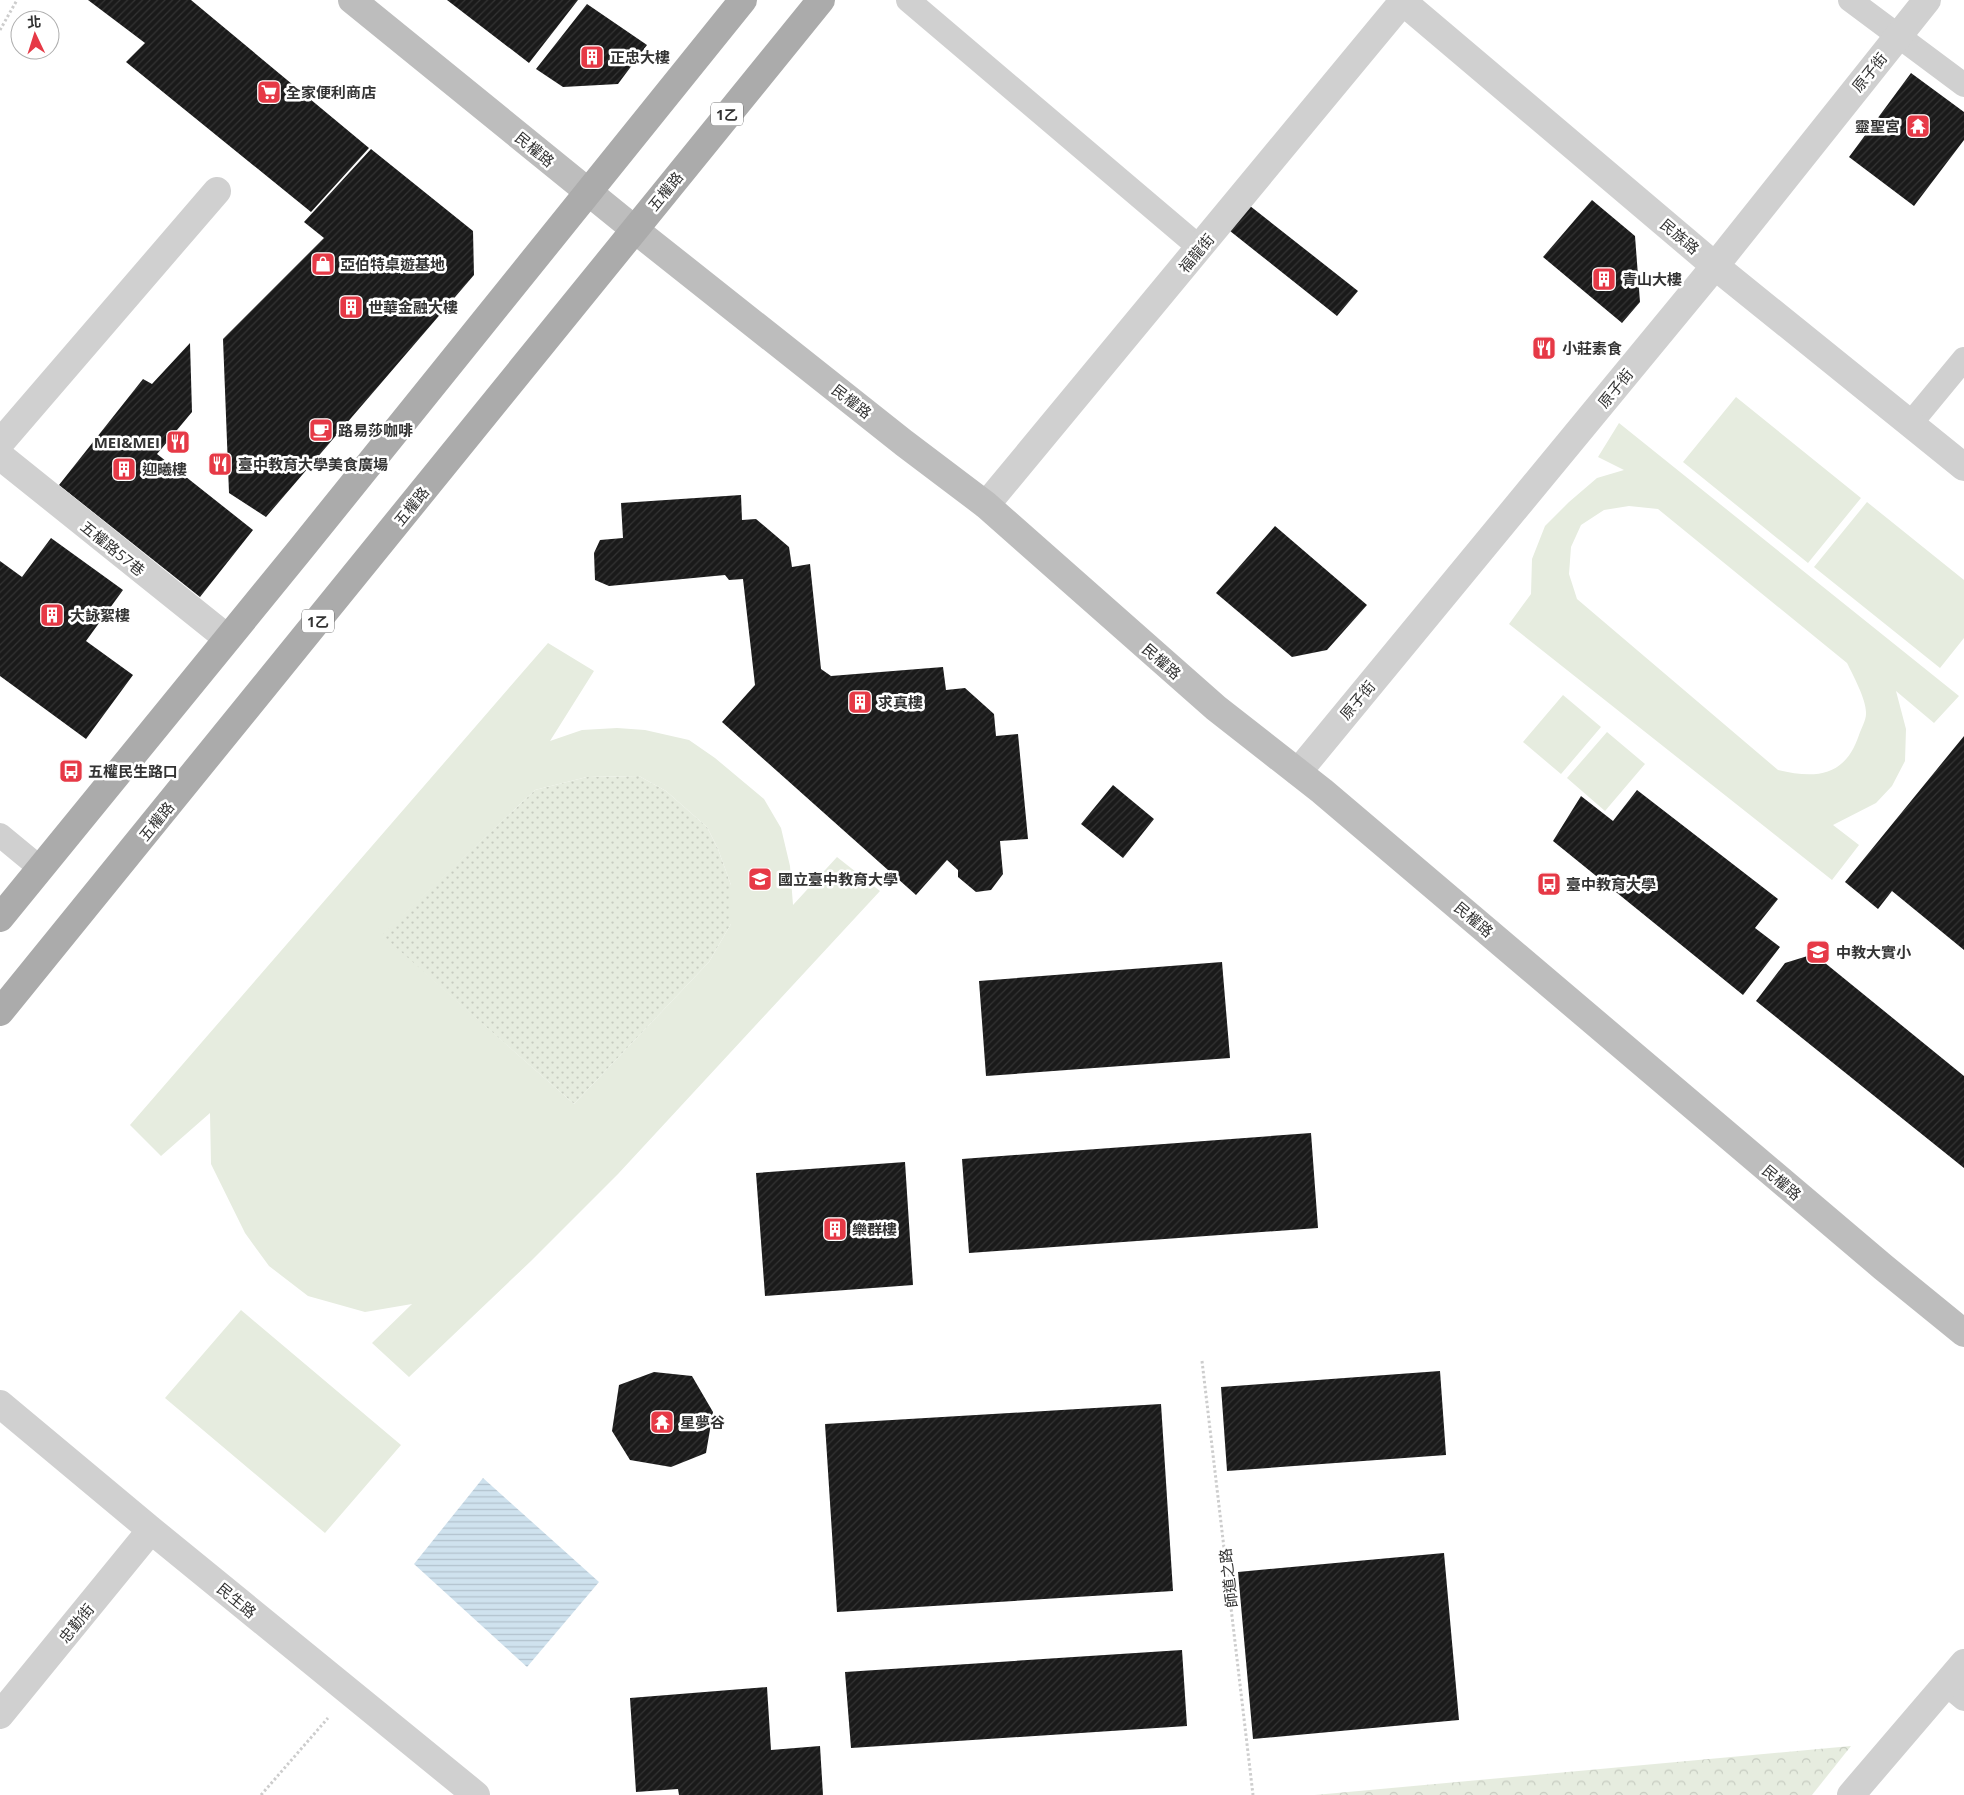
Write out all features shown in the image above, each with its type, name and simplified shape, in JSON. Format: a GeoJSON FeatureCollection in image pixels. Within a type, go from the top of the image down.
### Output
{"type":"FeatureCollection","features":[{"type":"Feature","properties":{"kind":"main road","name":"民權路"},"geometry":{"type":"LineString","coordinates":[[352,0],[634,229],[986,505],[1216,708],[1298,772],[1883,1267],[1964,1332]]}},
{"type":"Feature","properties":{"kind":"main road"},"geometry":{"type":"LineString","coordinates":[[0,918],[743,0]]}},
{"type":"Feature","properties":{"kind":"main road","name":"五權路"},"geometry":{"type":"LineString","coordinates":[[0,1012],[821,0]]}},
{"type":"Feature","properties":{"kind":"street","name":"福龍街"},"geometry":{"type":"LineString","coordinates":[[986,505],[1200,248],[1402,0]]}},
{"type":"Feature","properties":{"kind":"street","name":"民族路"},"geometry":{"type":"LineString","coordinates":[[1402,0],[1715,266],[1964,467]]}},
{"type":"Feature","properties":{"kind":"street","name":"原子街"},"geometry":{"type":"LineString","coordinates":[[1298,772],[1715,266],[1927,0]]}},
{"type":"Feature","properties":{"kind":"street"},"geometry":{"type":"LineString","coordinates":[[0,443],[217,191]]}},
{"type":"Feature","properties":{"kind":"street","name":"五權路57巷"},"geometry":{"type":"LineString","coordinates":[[0,456],[227,638]]}},
{"type":"Feature","properties":{"kind":"street","name":"民生路"},"geometry":{"type":"LineString","coordinates":[[0,1404],[151,1530],[351,1692],[469,1793]]}},
{"type":"Feature","properties":{"kind":"street","name":"忠勤街"},"geometry":{"type":"LineString","coordinates":[[0,1715],[151,1530]]}},
{"type":"Feature","properties":{"kind":"street"},"geometry":{"type":"LineString","coordinates":[[1852,1795],[1955,1692],[1964,1663]]}},
{"type":"Feature","properties":{"kind":"lane"},"geometry":{"type":"LineString","coordinates":[[908,0],[1200,248]]}},
{"type":"Feature","properties":{"kind":"lane"},"geometry":{"type":"LineString","coordinates":[[1850,0],[1964,85]]}},
{"type":"Feature","properties":{"kind":"lane"},"geometry":{"type":"LineString","coordinates":[[1911,424],[1964,359]]}},
{"type":"Feature","properties":{"kind":"lane"},"geometry":{"type":"LineString","coordinates":[[0,835],[40,868]]}},
{"type":"Feature","properties":{"kind":"path"},"geometry":{"type":"LineString","coordinates":[[0,30],[17,0]]}},
{"type":"Feature","properties":{"kind":"path","name":"師道之路"},"geometry":{"type":"LineString","coordinates":[[1202,1361],[1253,1795]]}},
{"type":"Feature","properties":{"kind":"path"},"geometry":{"type":"LineString","coordinates":[[261,1795],[351,1692]]}},
{"type":"Feature","properties":{"kind":"green space"},"geometry":{"type":"Polygon","coordinates":[[[1736,397],[1861,498],[1808,563],[1683,462],[1736,397]]]}},
{"type":"Feature","properties":{"kind":"green space"},"geometry":{"type":"Polygon","coordinates":[[[1619,423],[1959,696],[1934,723],[1896,691],[1906,729],[1905,761],[1892,786],[1876,803],[1833,825],[1859,845],[1832,880],[1509,624],[1531,594],[1532,559],[1545,526],[1597,478],[1624,470],[1598,457],[1619,423]],[[1629,506],[1604,510],[1581,525],[1571,547],[1569,574],[1577,599],[1778,770],[1792,773],[1817,774],[1837,767],[1853,749],[1866,716],[1862,695],[1847,663],[1658,509],[1629,506]]]}},
{"type":"Feature","properties":{"kind":"green space"},"geometry":{"type":"Polygon","coordinates":[[[1867,502],[1964,580],[1964,638],[1940,668],[1814,567],[1867,502]]]}},
{"type":"Feature","properties":{"kind":"green space"},"geometry":{"type":"Polygon","coordinates":[[[548,643],[594,671],[550,741],[582,730],[617,728],[645,730],[689,740],[715,758],[764,799],[781,828],[790,866],[793,905],[837,857],[880,891],[618,1174],[531,1261],[409,1377],[372,1343],[412,1304],[365,1312],[308,1296],[269,1266],[245,1233],[211,1164],[210,1113],[161,1156],[130,1125],[548,643]],[[639,776],[587,777],[535,790],[382,935],[574,1104],[709,962],[731,924],[731,885],[718,849],[707,827],[666,791],[639,776]]]}},
{"type":"Feature","properties":{"kind":"green space"},"geometry":{"type":"Polygon","coordinates":[[[1563,695],[1601,727],[1561,774],[1523,742],[1563,695]]]}},
{"type":"Feature","properties":{"kind":"green space"},"geometry":{"type":"Polygon","coordinates":[[[1607,732],[1645,764],[1605,811],[1567,778],[1607,732]]]}},
{"type":"Feature","properties":{"kind":"green space"},"geometry":{"type":"Polygon","coordinates":[[[639,776],[666,791],[707,827],[718,849],[731,885],[731,924],[709,962],[574,1104],[381,935],[535,790],[587,777],[639,776]]]}},
{"type":"Feature","properties":{"kind":"green space"},"geometry":{"type":"Polygon","coordinates":[[[241,1310],[401,1445],[325,1533],[165,1398],[241,1310]]]}},
{"type":"Feature","properties":{"kind":"green space"},"geometry":{"type":"Polygon","coordinates":[[[1851,1746],[1812,1795],[1315,1795],[1851,1746]]]}},
{"type":"Feature","properties":{"kind":"water"},"geometry":{"type":"Polygon","coordinates":[[[483,1478],[599,1582],[527,1667],[414,1564],[483,1478]]]}},
{"type":"Feature","properties":{"kind":"building"},"geometry":{"type":"Polygon","coordinates":[[[88,0],[191,0],[369,148],[311,212],[126,62],[145,43],[88,0]]]}},
{"type":"Feature","properties":{"kind":"building"},"geometry":{"type":"Polygon","coordinates":[[[447,0],[578,0],[529,63],[447,0]]]}},
{"type":"Feature","properties":{"kind":"building","name":"正忠大樓"},"geometry":{"type":"Polygon","coordinates":[[[587,4],[647,45],[618,84],[563,87],[536,69],[587,4]]]}},
{"type":"Feature","properties":{"kind":"building","name":"靈聖宮"},"geometry":{"type":"Polygon","coordinates":[[[1911,73],[1964,112],[1964,140],[1914,206],[1849,157],[1911,73]]]}},
{"type":"Feature","properties":{"kind":"building","name":"世華金融大樓"},"geometry":{"type":"Polygon","coordinates":[[[371,149],[473,231],[474,275],[266,517],[229,493],[223,339],[324,238],[304,222],[371,149]]]}},
{"type":"Feature","properties":{"kind":"building","name":"青山大樓"},"geometry":{"type":"Polygon","coordinates":[[[1592,200],[1635,236],[1640,302],[1622,323],[1543,257],[1592,200]]]}},
{"type":"Feature","properties":{"kind":"building"},"geometry":{"type":"Polygon","coordinates":[[[1245,202],[1358,291],[1337,316],[1225,227],[1245,202]]]}},
{"type":"Feature","properties":{"kind":"building","name":"迎曦樓"},"geometry":{"type":"Polygon","coordinates":[[[190,343],[192,412],[157,454],[253,530],[200,597],[59,485],[143,379],[152,384],[190,343]]]}},
{"type":"Feature","properties":{"kind":"building","name":"求真樓"},"geometry":{"type":"Polygon","coordinates":[[[741,495],[742,520],[756,519],[789,547],[792,567],[810,564],[821,669],[831,676],[943,667],[946,690],[965,688],[994,714],[996,736],[1018,734],[1028,839],[1000,841],[1003,874],[991,890],[976,892],[958,877],[958,870],[947,860],[916,895],[722,722],[755,685],[743,579],[729,580],[725,575],[609,586],[595,580],[594,553],[600,540],[623,538],[621,503],[741,495]]]}},
{"type":"Feature","properties":{"kind":"building"},"geometry":{"type":"Polygon","coordinates":[[[1275,526],[1367,605],[1327,650],[1292,657],[1216,593],[1275,526]]]}},
{"type":"Feature","properties":{"kind":"building","name":"大詠絮樓"},"geometry":{"type":"Polygon","coordinates":[[[51,538],[123,590],[86,641],[133,675],[86,739],[0,676],[0,561],[22,577],[51,538]]]}},
{"type":"Feature","properties":{"kind":"building"},"geometry":{"type":"Polygon","coordinates":[[[1964,736],[1964,950],[1892,891],[1878,909],[1845,882],[1964,736]]]}},
{"type":"Feature","properties":{"kind":"building"},"geometry":{"type":"Polygon","coordinates":[[[1113,785],[1154,819],[1123,858],[1081,824],[1113,785]]]}},
{"type":"Feature","properties":{"kind":"building"},"geometry":{"type":"Polygon","coordinates":[[[1637,790],[1778,899],[1755,928],[1780,947],[1743,995],[1553,841],[1581,796],[1613,821],[1637,790]]]}},
{"type":"Feature","properties":{"kind":"building"},"geometry":{"type":"Polygon","coordinates":[[[1814,954],[1964,1076],[1964,1168],[1756,1001],[1785,963],[1814,954]]]}},
{"type":"Feature","properties":{"kind":"building"},"geometry":{"type":"Polygon","coordinates":[[[1222,962],[1230,1058],[986,1076],[979,981],[1222,962]]]}},
{"type":"Feature","properties":{"kind":"building"},"geometry":{"type":"Polygon","coordinates":[[[1311,1133],[1318,1228],[969,1253],[962,1159],[1311,1133]]]}},
{"type":"Feature","properties":{"kind":"building","name":"樂群樓"},"geometry":{"type":"Polygon","coordinates":[[[905,1162],[913,1285],[765,1296],[756,1173],[905,1162]]]}},
{"type":"Feature","properties":{"kind":"building"},"geometry":{"type":"Polygon","coordinates":[[[1440,1371],[1446,1455],[1227,1471],[1221,1387],[1440,1371]]]}},
{"type":"Feature","properties":{"kind":"building","name":"星夢谷"},"geometry":{"type":"Polygon","coordinates":[[[654,1372],[692,1376],[713,1412],[706,1453],[671,1467],[630,1460],[612,1431],[619,1385],[654,1372]]]}},
{"type":"Feature","properties":{"kind":"building"},"geometry":{"type":"Polygon","coordinates":[[[1161,1404],[1173,1591],[837,1612],[825,1424],[1161,1404]]]}},
{"type":"Feature","properties":{"kind":"building"},"geometry":{"type":"Polygon","coordinates":[[[1444,1553],[1459,1720],[1253,1739],[1238,1572],[1444,1553]]]}},
{"type":"Feature","properties":{"kind":"building"},"geometry":{"type":"Polygon","coordinates":[[[1182,1650],[1187,1726],[851,1748],[845,1672],[1182,1650]]]}},
{"type":"Feature","properties":{"kind":"building"},"geometry":{"type":"Polygon","coordinates":[[[767,1687],[771,1750],[820,1746],[823,1795],[679,1795],[678,1789],[636,1792],[630,1698],[767,1687]]]}},
{"type":"Feature","properties":{"kind":"place","name":"正忠大樓"},"geometry":{"type":"Point","coordinates":[592,57]}},
{"type":"Feature","properties":{"kind":"place","name":"全家便利商店"},"geometry":{"type":"Point","coordinates":[269,92]}},
{"type":"Feature","properties":{"kind":"place","name":"靈聖宮"},"geometry":{"type":"Point","coordinates":[1918,126]}},
{"type":"Feature","properties":{"kind":"place","name":"亞伯特桌遊基地"},"geometry":{"type":"Point","coordinates":[323,264]}},
{"type":"Feature","properties":{"kind":"place","name":"青山大樓"},"geometry":{"type":"Point","coordinates":[1604,279]}},
{"type":"Feature","properties":{"kind":"place","name":"世華金融大樓"},"geometry":{"type":"Point","coordinates":[351,307]}},
{"type":"Feature","properties":{"kind":"place","name":"小莊素食"},"geometry":{"type":"Point","coordinates":[1544,348]}},
{"type":"Feature","properties":{"kind":"place","name":"路易莎咖啡"},"geometry":{"type":"Point","coordinates":[321,430]}},
{"type":"Feature","properties":{"kind":"place","name":"MEI&MEI"},"geometry":{"type":"Point","coordinates":[178,442]}},
{"type":"Feature","properties":{"kind":"place","name":"臺中教育大學美食廣場"},"geometry":{"type":"Point","coordinates":[220,464]}},
{"type":"Feature","properties":{"kind":"place","name":"迎曦樓"},"geometry":{"type":"Point","coordinates":[124,469]}},
{"type":"Feature","properties":{"kind":"place","name":"大詠絮樓"},"geometry":{"type":"Point","coordinates":[52,615]}},
{"type":"Feature","properties":{"kind":"place","name":"求真樓"},"geometry":{"type":"Point","coordinates":[860,702]}},
{"type":"Feature","properties":{"kind":"place","name":"五權民生路口"},"geometry":{"type":"Point","coordinates":[71,771]}},
{"type":"Feature","properties":{"kind":"place","name":"國立臺中教育大學"},"geometry":{"type":"Point","coordinates":[760,879]}},
{"type":"Feature","properties":{"kind":"place","name":"臺中教育大學"},"geometry":{"type":"Point","coordinates":[1549,884]}},
{"type":"Feature","properties":{"kind":"place","name":"中教大實小"},"geometry":{"type":"Point","coordinates":[1818,952]}},
{"type":"Feature","properties":{"kind":"place","name":"樂群樓"},"geometry":{"type":"Point","coordinates":[835,1229]}},
{"type":"Feature","properties":{"kind":"place","name":"星夢谷"},"geometry":{"type":"Point","coordinates":[662,1422]}}]}
